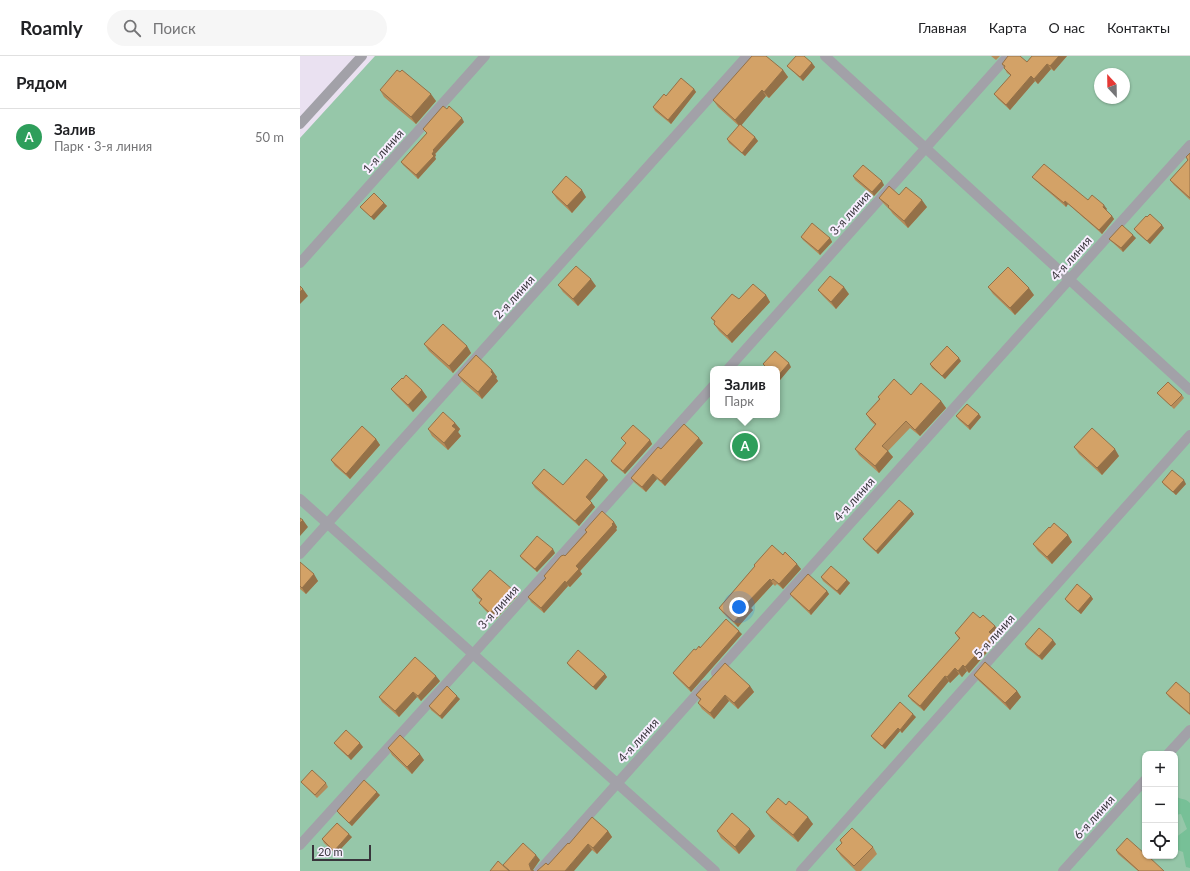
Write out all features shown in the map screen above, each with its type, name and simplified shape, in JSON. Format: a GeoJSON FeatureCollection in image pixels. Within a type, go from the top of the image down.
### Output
{"type":"FeatureCollection","features":[{"type":"Feature","properties":{"kind":"street"},"geometry":{"type":"LineString","coordinates":[[300,124],[362,56]]}},
{"type":"Feature","properties":{"kind":"street","name":"1-я линия"},"geometry":{"type":"LineString","coordinates":[[300,263],[486,56]]}},
{"type":"Feature","properties":{"kind":"street","name":"2-я линия"},"geometry":{"type":"LineString","coordinates":[[300,554],[747,56]]}},
{"type":"Feature","properties":{"kind":"street"},"geometry":{"type":"LineString","coordinates":[[825,56],[1190,390]]}},
{"type":"Feature","properties":{"kind":"street","name":"3-я линия"},"geometry":{"type":"LineString","coordinates":[[731,366],[1008,56]]}},
{"type":"Feature","properties":{"kind":"street","name":"4-я линия"},"geometry":{"type":"LineString","coordinates":[[539,871],[1190,145]]}},
{"type":"Feature","properties":{"kind":"street","name":"3-я линия"},"geometry":{"type":"LineString","coordinates":[[300,845],[710,389]]}},
{"type":"Feature","properties":{"kind":"street","name":"5-я линия"},"geometry":{"type":"LineString","coordinates":[[801,871],[1190,435]]}},
{"type":"Feature","properties":{"kind":"street"},"geometry":{"type":"LineString","coordinates":[[300,499],[715,871]]}},
{"type":"Feature","properties":{"kind":"street"},"geometry":{"type":"LineString","coordinates":[[1171,751],[1190,730]]}},
{"type":"Feature","properties":{"kind":"street","name":"6-я линия"},"geometry":{"type":"LineString","coordinates":[[1062,871],[1142,783]]}},
{"type":"Feature","properties":{"kind":"green space"},"geometry":{"type":"Polygon","coordinates":[[[375,56],[1190,56],[1190,871],[300,871],[300,138],[375,56]]]}},
{"type":"Feature","properties":{"kind":"green space"},"geometry":{"type":"Polygon","coordinates":[[[1178,798],[1187,800],[1190,803],[1190,868],[1186,867],[1183,852],[1178,850],[1178,836],[1187,829],[1181,814],[1178,814],[1178,798]]]}},
{"type":"Feature","properties":{"kind":"building"},"geometry":{"type":"Polygon","coordinates":[[[752,56],[766,56],[783,70],[764,92],[762,90],[735,120],[713,100],[752,56]]]}},
{"type":"Feature","properties":{"kind":"building"},"geometry":{"type":"Polygon","coordinates":[[[796,56],[804,56],[812,63],[800,77],[787,66],[796,56]]]}},
{"type":"Feature","properties":{"kind":"building"},"geometry":{"type":"Polygon","coordinates":[[[1008,56],[1020,56],[1027,62],[1032,56],[1059,56],[1050,66],[1047,64],[1034,79],[1031,76],[1006,105],[994,94],[1011,75],[1002,64],[1008,56]]]}},
{"type":"Feature","properties":{"kind":"building"},"geometry":{"type":"Polygon","coordinates":[[[397,70],[400,72],[402,70],[431,94],[411,117],[380,90],[397,70]]]}},
{"type":"Feature","properties":{"kind":"building"},"geometry":{"type":"Polygon","coordinates":[[[681,78],[694,89],[668,120],[653,107],[664,94],[666,96],[681,78]]]}},
{"type":"Feature","properties":{"kind":"building"},"geometry":{"type":"Polygon","coordinates":[[[443,106],[447,109],[449,106],[462,118],[433,150],[434,151],[432,154],[434,156],[416,175],[401,162],[427,133],[423,129],[443,106]]]}},
{"type":"Feature","properties":{"kind":"building"},"geometry":{"type":"Polygon","coordinates":[[[740,124],[755,137],[742,153],[727,139],[740,124]]]}},
{"type":"Feature","properties":{"kind":"building"},"geometry":{"type":"Polygon","coordinates":[[[1190,153],[1190,198],[1170,180],[1188,160],[1186,157],[1190,153]]]}},
{"type":"Feature","properties":{"kind":"building"},"geometry":{"type":"Polygon","coordinates":[[[1044,164],[1088,200],[1092,195],[1104,205],[1103,207],[1112,216],[1099,230],[1065,201],[1064,203],[1032,177],[1044,164]]]}},
{"type":"Feature","properties":{"kind":"building"},"geometry":{"type":"Polygon","coordinates":[[[863,165],[882,181],[872,192],[853,176],[863,165]]]}},
{"type":"Feature","properties":{"kind":"building"},"geometry":{"type":"Polygon","coordinates":[[[566,176],[582,190],[567,206],[552,192],[566,176]]]}},
{"type":"Feature","properties":{"kind":"building"},"geometry":{"type":"Polygon","coordinates":[[[889,186],[899,195],[906,187],[922,200],[904,221],[879,198],[889,186]]]}},
{"type":"Feature","properties":{"kind":"building"},"geometry":{"type":"Polygon","coordinates":[[[374,193],[384,203],[371,217],[360,207],[374,193]]]}},
{"type":"Feature","properties":{"kind":"building"},"geometry":{"type":"Polygon","coordinates":[[[1150,214],[1162,225],[1147,241],[1134,229],[1146,216],[1147,217],[1150,214]]]}},
{"type":"Feature","properties":{"kind":"building"},"geometry":{"type":"Polygon","coordinates":[[[812,223],[830,238],[818,251],[801,237],[812,223]]]}},
{"type":"Feature","properties":{"kind":"building"},"geometry":{"type":"Polygon","coordinates":[[[1122,225],[1133,235],[1121,248],[1109,239],[1122,225]]]}},
{"type":"Feature","properties":{"kind":"building"},"geometry":{"type":"Polygon","coordinates":[[[576,266],[591,279],[573,299],[558,285],[576,266]]]}},
{"type":"Feature","properties":{"kind":"building"},"geometry":{"type":"Polygon","coordinates":[[[1008,267],[1029,288],[1010,308],[988,287],[1008,267]]]}},
{"type":"Feature","properties":{"kind":"building"},"geometry":{"type":"Polygon","coordinates":[[[830,276],[844,287],[831,302],[818,290],[830,276]]]}},
{"type":"Feature","properties":{"kind":"building"},"geometry":{"type":"Polygon","coordinates":[[[753,284],[766,295],[727,336],[714,324],[715,321],[711,318],[732,294],[739,299],[753,284]]]}},
{"type":"Feature","properties":{"kind":"building"},"geometry":{"type":"Polygon","coordinates":[[[443,324],[467,346],[449,366],[424,344],[443,324]]]}},
{"type":"Feature","properties":{"kind":"building"},"geometry":{"type":"Polygon","coordinates":[[[947,346],[959,358],[942,376],[930,364],[947,346]]]}},
{"type":"Feature","properties":{"kind":"building"},"geometry":{"type":"Polygon","coordinates":[[[775,351],[789,363],[780,374],[780,366],[765,366],[763,364],[775,351]]]}},
{"type":"Feature","properties":{"kind":"building"},"geometry":{"type":"Polygon","coordinates":[[[476,355],[492,370],[491,372],[493,374],[478,392],[458,375],[476,355]]]}},
{"type":"Feature","properties":{"kind":"building"},"geometry":{"type":"Polygon","coordinates":[[[406,375],[422,390],[408,405],[391,389],[406,375]]]}},
{"type":"Feature","properties":{"kind":"building"},"geometry":{"type":"Polygon","coordinates":[[[894,379],[911,395],[921,383],[941,401],[915,430],[906,421],[882,446],[888,451],[875,466],[855,449],[876,424],[866,414],[880,399],[878,397],[894,379]]]}},
{"type":"Feature","properties":{"kind":"building"},"geometry":{"type":"Polygon","coordinates":[[[1168,382],[1182,395],[1171,406],[1157,393],[1168,382]]]}},
{"type":"Feature","properties":{"kind":"building"},"geometry":{"type":"Polygon","coordinates":[[[967,404],[979,414],[968,426],[956,416],[967,404]]]}},
{"type":"Feature","properties":{"kind":"building"},"geometry":{"type":"Polygon","coordinates":[[[443,412],[455,423],[452,426],[456,429],[444,443],[428,429],[443,412]]]}},
{"type":"Feature","properties":{"kind":"building"},"geometry":{"type":"Polygon","coordinates":[[[684,424],[699,438],[661,481],[653,474],[642,487],[631,478],[658,447],[661,449],[684,424]]]}},
{"type":"Feature","properties":{"kind":"building"},"geometry":{"type":"Polygon","coordinates":[[[633,425],[650,440],[623,471],[611,461],[626,443],[621,438],[633,425]]]}},
{"type":"Feature","properties":{"kind":"building"},"geometry":{"type":"Polygon","coordinates":[[[362,426],[376,439],[346,474],[331,460],[362,426]]]}},
{"type":"Feature","properties":{"kind":"building"},"geometry":{"type":"Polygon","coordinates":[[[1092,428],[1115,449],[1097,468],[1074,447],[1092,428]]]}},
{"type":"Feature","properties":{"kind":"building"},"geometry":{"type":"Polygon","coordinates":[[[586,459],[604,475],[586,497],[592,503],[575,521],[532,483],[544,469],[563,485],[586,459]]]}},
{"type":"Feature","properties":{"kind":"building"},"geometry":{"type":"Polygon","coordinates":[[[1172,470],[1184,480],[1173,492],[1162,482],[1172,470]]]}},
{"type":"Feature","properties":{"kind":"building"},"geometry":{"type":"Polygon","coordinates":[[[899,500],[912,511],[876,551],[863,539],[899,500]]]}},
{"type":"Feature","properties":{"kind":"building"},"geometry":{"type":"Polygon","coordinates":[[[602,511],[614,522],[612,524],[613,525],[576,566],[579,569],[566,583],[565,581],[541,608],[528,597],[546,578],[544,576],[561,556],[565,556],[587,532],[585,530],[602,511]]]}},
{"type":"Feature","properties":{"kind":"building"},"geometry":{"type":"Polygon","coordinates":[[[1054,523],[1068,535],[1047,557],[1033,544],[1054,523]]]}},
{"type":"Feature","properties":{"kind":"building"},"geometry":{"type":"Polygon","coordinates":[[[537,536],[553,549],[535,569],[520,556],[537,536]]]}},
{"type":"Feature","properties":{"kind":"building"},"geometry":{"type":"Polygon","coordinates":[[[772,545],[783,555],[785,552],[797,564],[779,584],[773,579],[771,581],[770,579],[747,603],[749,605],[734,622],[719,608],[772,545]]]}},
{"type":"Feature","properties":{"kind":"building"},"geometry":{"type":"Polygon","coordinates":[[[300,562],[314,574],[302,588],[300,586],[300,562]]]}},
{"type":"Feature","properties":{"kind":"building"},"geometry":{"type":"Polygon","coordinates":[[[831,566],[847,580],[837,591],[821,577],[831,566]]]}},
{"type":"Feature","properties":{"kind":"building"},"geometry":{"type":"Polygon","coordinates":[[[490,570],[512,589],[490,613],[479,603],[482,599],[472,590],[490,570]]]}},
{"type":"Feature","properties":{"kind":"building"},"geometry":{"type":"Polygon","coordinates":[[[808,574],[827,591],[809,611],[790,594],[808,574]]]}},
{"type":"Feature","properties":{"kind":"building"},"geometry":{"type":"Polygon","coordinates":[[[1077,584],[1091,596],[1078,611],[1065,599],[1077,584]]]}},
{"type":"Feature","properties":{"kind":"building"},"geometry":{"type":"Polygon","coordinates":[[[973,612],[980,618],[983,615],[995,626],[989,632],[993,636],[965,667],[963,665],[958,671],[955,668],[947,677],[945,676],[920,706],[908,696],[960,638],[955,633],[973,612]]]}},
{"type":"Feature","properties":{"kind":"building"},"geometry":{"type":"Polygon","coordinates":[[[726,619],[739,631],[689,688],[673,673],[694,649],[696,650],[699,646],[700,648],[726,619]]]}},
{"type":"Feature","properties":{"kind":"building"},"geometry":{"type":"Polygon","coordinates":[[[1039,628],[1053,640],[1039,656],[1025,644],[1039,628]]]}},
{"type":"Feature","properties":{"kind":"building"},"geometry":{"type":"Polygon","coordinates":[[[578,650],[605,674],[593,687],[567,663],[578,650]]]}},
{"type":"Feature","properties":{"kind":"building"},"geometry":{"type":"Polygon","coordinates":[[[415,657],[436,676],[418,696],[413,692],[395,711],[379,697],[415,657]]]}},
{"type":"Feature","properties":{"kind":"building"},"geometry":{"type":"Polygon","coordinates":[[[985,662],[1017,691],[1005,703],[974,675],[985,662]]]}},
{"type":"Feature","properties":{"kind":"building"},"geometry":{"type":"Polygon","coordinates":[[[725,663],[750,686],[734,703],[725,695],[710,713],[698,703],[701,699],[696,695],[725,663]]]}},
{"type":"Feature","properties":{"kind":"building"},"geometry":{"type":"Polygon","coordinates":[[[1176,682],[1190,694],[1190,714],[1166,693],[1176,682]]]}},
{"type":"Feature","properties":{"kind":"building"},"geometry":{"type":"Polygon","coordinates":[[[447,686],[457,696],[440,716],[429,706],[447,686]]]}},
{"type":"Feature","properties":{"kind":"building"},"geometry":{"type":"Polygon","coordinates":[[[900,702],[913,714],[900,730],[898,728],[882,746],[871,736],[900,702]]]}},
{"type":"Feature","properties":{"kind":"building"},"geometry":{"type":"Polygon","coordinates":[[[346,730],[360,743],[348,756],[334,743],[346,730]]]}},
{"type":"Feature","properties":{"kind":"building"},"geometry":{"type":"Polygon","coordinates":[[[400,735],[420,754],[407,767],[388,748],[400,735]]]}},
{"type":"Feature","properties":{"kind":"building"},"geometry":{"type":"Polygon","coordinates":[[[312,770],[326,783],[315,795],[301,782],[312,770]]]}},
{"type":"Feature","properties":{"kind":"building"},"geometry":{"type":"Polygon","coordinates":[[[364,780],[377,792],[349,823],[337,811],[364,780]]]}},
{"type":"Feature","properties":{"kind":"building"},"geometry":{"type":"Polygon","coordinates":[[[778,798],[786,805],[789,801],[808,817],[793,835],[766,812],[778,798]]]}},
{"type":"Feature","properties":{"kind":"building"},"geometry":{"type":"Polygon","coordinates":[[[732,813],[750,829],[735,847],[717,831],[732,813]]]}},
{"type":"Feature","properties":{"kind":"building"},"geometry":{"type":"Polygon","coordinates":[[[592,817],[608,831],[593,848],[588,844],[565,871],[537,871],[546,863],[548,865],[568,843],[569,844],[592,817]]]}},
{"type":"Feature","properties":{"kind":"building"},"geometry":{"type":"Polygon","coordinates":[[[337,823],[349,834],[334,851],[322,839],[337,823]]]}},
{"type":"Feature","properties":{"kind":"building"},"geometry":{"type":"Polygon","coordinates":[[[852,828],[873,847],[854,866],[836,849],[842,843],[840,840],[852,828]]]}},
{"type":"Feature","properties":{"kind":"building"},"geometry":{"type":"Polygon","coordinates":[[[1127,838],[1142,851],[1142,859],[1151,859],[1164,871],[1139,871],[1116,850],[1127,838]]]}},
{"type":"Feature","properties":{"kind":"building"},"geometry":{"type":"Polygon","coordinates":[[[523,843],[536,855],[529,864],[531,870],[534,871],[510,871],[503,865],[523,843]]]}},
{"type":"Feature","properties":{"kind":"building"},"geometry":{"type":"Polygon","coordinates":[[[498,861],[509,871],[490,871],[498,861]]]}},
{"type":"Feature","properties":{"kind":"place","name":"Залив"},"geometry":{"type":"Point","coordinates":[745,446]}}]}
